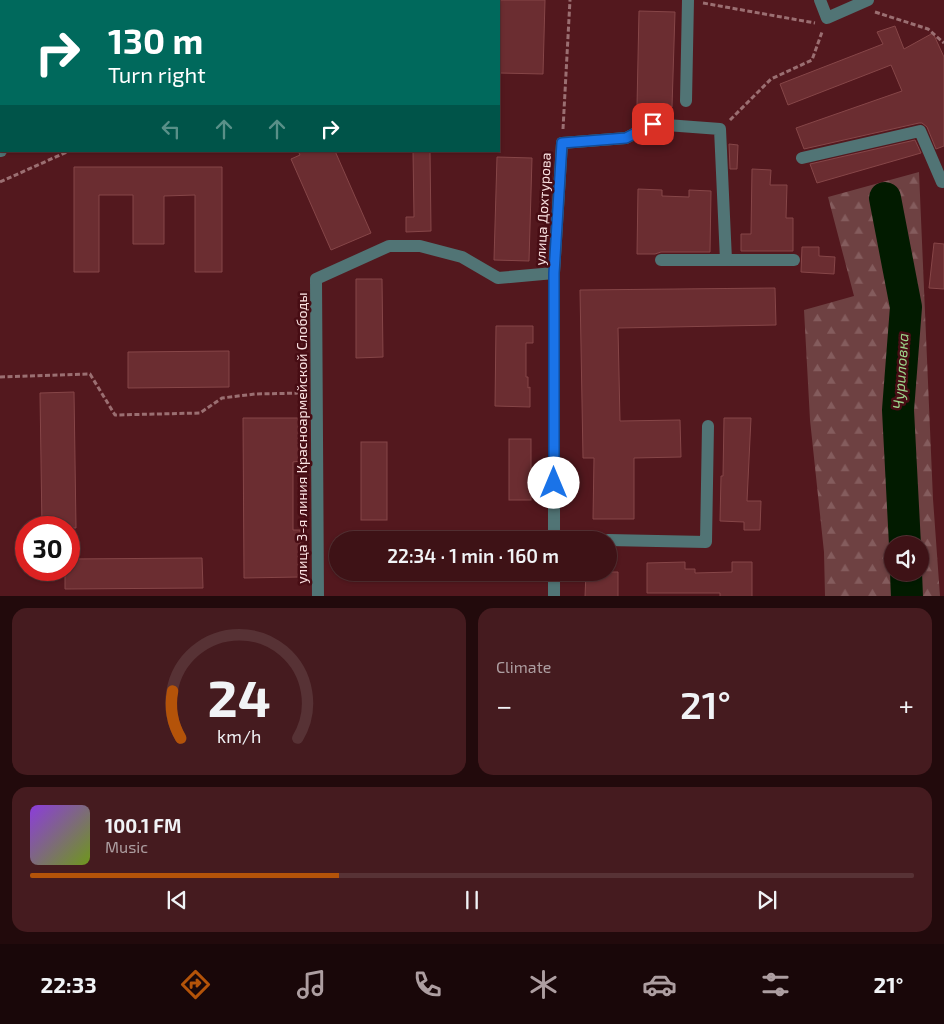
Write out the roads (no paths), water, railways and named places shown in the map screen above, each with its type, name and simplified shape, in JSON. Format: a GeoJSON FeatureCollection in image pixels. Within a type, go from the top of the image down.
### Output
{"type":"FeatureCollection","features":[{"type":"Feature","properties":{"kind":"street"},"geometry":{"type":"LineString","coordinates":[[686,101],[688,0]]}},
{"type":"Feature","properties":{"kind":"street"},"geometry":{"type":"LineString","coordinates":[[820,0],[827,18],[871,6]]}},
{"type":"Feature","properties":{"kind":"street","name":"улица Дохтурова"},"geometry":{"type":"LineString","coordinates":[[554,531],[554,273],[562,143],[626,138],[653,124],[720,129],[726,260]]}},
{"type":"Feature","properties":{"kind":"street"},"geometry":{"type":"LineString","coordinates":[[802,158],[920,130],[942,182],[944,181]]}},
{"type":"Feature","properties":{"kind":"street","name":"улица 3-я линия Красноармейской Слободы"},"geometry":{"type":"LineString","coordinates":[[318,596],[316,278],[389,246],[420,246],[462,257],[498,278],[554,273]]}},
{"type":"Feature","properties":{"kind":"street"},"geometry":{"type":"LineString","coordinates":[[661,260],[794,260]]}},
{"type":"Feature","properties":{"kind":"street"},"geometry":{"type":"LineString","coordinates":[[617,540],[706,542],[708,426]]}},
{"type":"Feature","properties":{"kind":"street"},"geometry":{"type":"LineString","coordinates":[[554,581],[554,596]]}},
{"type":"Feature","properties":{"kind":"waterway","name":"Чуриловка"},"geometry":{"type":"LineString","coordinates":[[885,198],[906,307],[898,410],[905,536]]}},
{"type":"Feature","properties":{"kind":"waterway","name":"Чуриловка"},"geometry":{"type":"LineString","coordinates":[[906,581],[907,596]]}}]}
